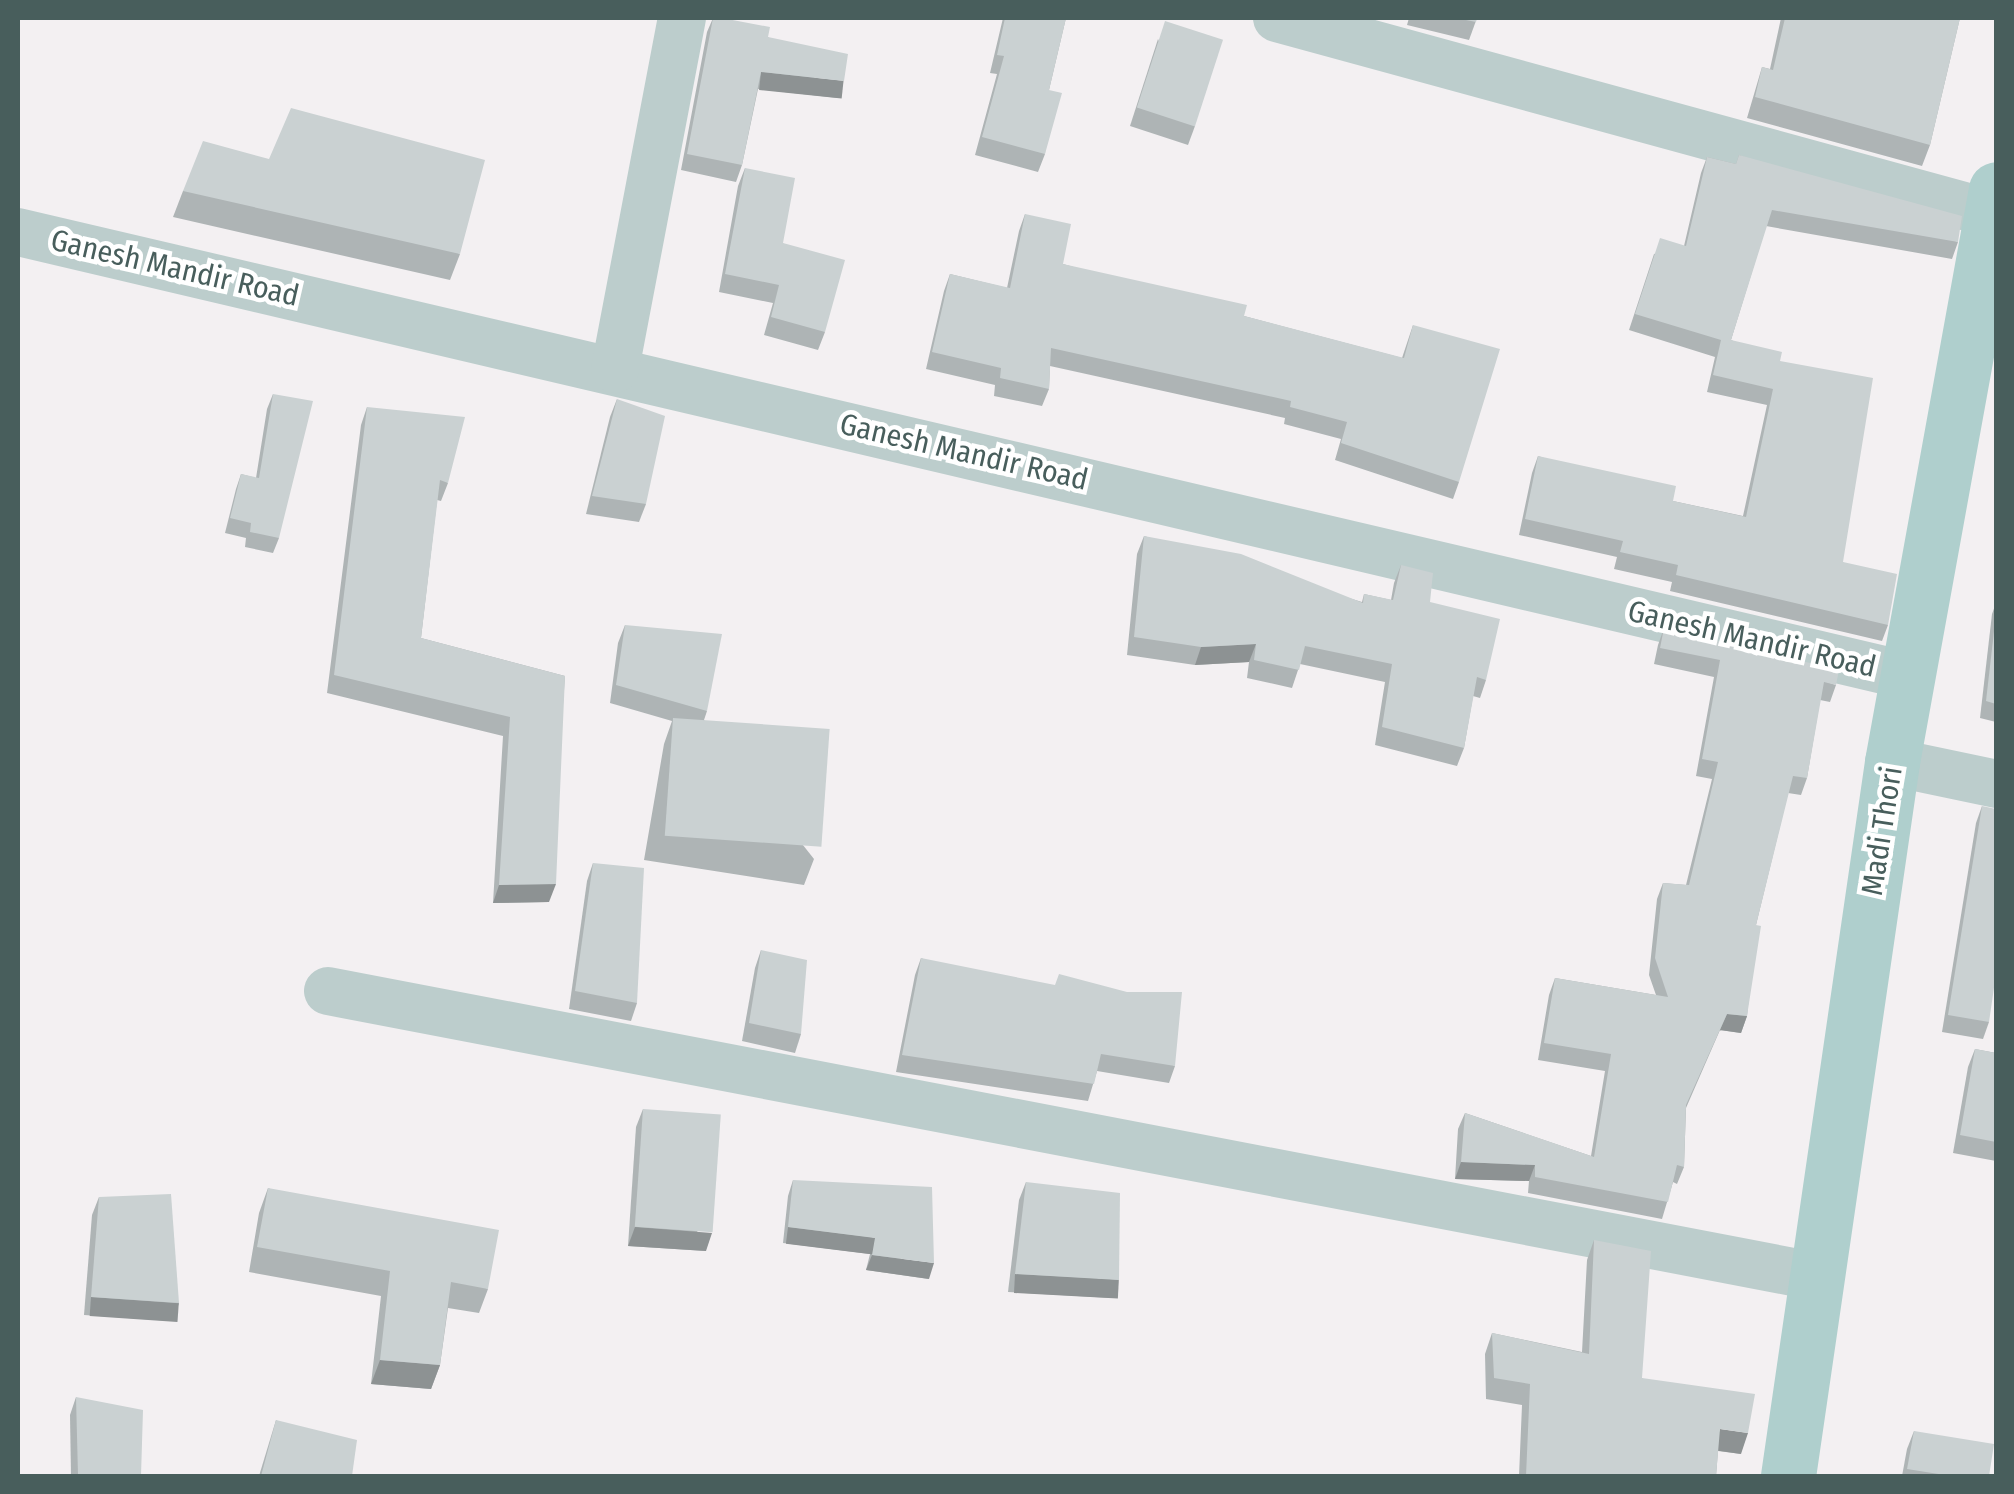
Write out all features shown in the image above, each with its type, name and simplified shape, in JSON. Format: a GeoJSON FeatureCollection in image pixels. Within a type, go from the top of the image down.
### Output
{"type":"FeatureCollection","features":[{"type":"Feature","properties":{"kind":"main road","name":"Madi Thori"},"geometry":{"type":"LineString","coordinates":[[1788,1476],[1814,1276],[1892,762],[1995,202]]}},
{"type":"Feature","properties":{"kind":"street"},"geometry":{"type":"LineString","coordinates":[[614,369],[682,18]]}},
{"type":"Feature","properties":{"kind":"street"},"geometry":{"type":"LineString","coordinates":[[1277,18],[1995,202]]}},
{"type":"Feature","properties":{"kind":"street","name":"Ganesh Mandir Road"},"geometry":{"type":"LineString","coordinates":[[18,232],[1910,676]]}},
{"type":"Feature","properties":{"kind":"street"},"geometry":{"type":"LineString","coordinates":[[1892,762],[1996,784]]}},
{"type":"Feature","properties":{"kind":"street"},"geometry":{"type":"LineString","coordinates":[[328,991],[1814,1276]]}},
{"type":"Feature","properties":{"kind":"building"},"geometry":{"type":"Polygon","coordinates":[[[713,18],[770,27],[768,37],[848,54],[844,81],[761,72],[742,165],[687,154],[713,18]]]}},
{"type":"Feature","properties":{"kind":"building"},"geometry":{"type":"Polygon","coordinates":[[[1005,18],[1066,18],[1049,90],[1062,93],[1045,154],[982,137],[1004,56],[997,55],[1005,18]]]}},
{"type":"Feature","properties":{"kind":"building"},"geometry":{"type":"Polygon","coordinates":[[[1785,18],[1960,18],[1930,145],[1755,97],[1762,67],[1773,70],[1785,18]]]}},
{"type":"Feature","properties":{"kind":"building"},"geometry":{"type":"Polygon","coordinates":[[[1165,21],[1223,40],[1195,126],[1137,108],[1165,21]]]}},
{"type":"Feature","properties":{"kind":"building"},"geometry":{"type":"Polygon","coordinates":[[[291,108],[485,160],[460,254],[183,191],[203,141],[269,159],[291,108]]]}},
{"type":"Feature","properties":{"kind":"building"},"geometry":{"type":"Polygon","coordinates":[[[1739,155],[1962,216],[1958,242],[1772,210],[1731,340],[1782,352],[1780,361],[1873,378],[1843,562],[1897,574],[1888,625],[1676,575],[1678,565],[1620,552],[1623,541],[1525,519],[1538,456],[1676,486],[1673,501],[1746,517],[1773,389],[1713,375],[1721,340],[1635,314],[1660,238],[1686,246],[1707,157],[1736,164],[1739,155]]]}},
{"type":"Feature","properties":{"kind":"building"},"geometry":{"type":"Polygon","coordinates":[[[745,168],[795,178],[783,243],[845,260],[825,332],[771,317],[779,285],[725,274],[745,168]]]}},
{"type":"Feature","properties":{"kind":"building"},"geometry":{"type":"Polygon","coordinates":[[[1025,214],[1071,224],[1063,264],[1247,305],[1244,316],[1404,358],[1413,325],[1500,349],[1459,482],[1341,443],[1347,422],[1290,407],[1291,401],[1051,348],[1049,389],[1000,378],[1001,368],[932,352],[950,274],[1010,288],[1025,214]]]}},
{"type":"Feature","properties":{"kind":"building"},"geometry":{"type":"Polygon","coordinates":[[[273,394],[313,401],[279,538],[250,532],[251,523],[230,518],[241,474],[259,478],[273,394]]]}},
{"type":"Feature","properties":{"kind":"building"},"geometry":{"type":"Polygon","coordinates":[[[617,399],[665,416],[646,504],[592,496],[617,399]]]}},
{"type":"Feature","properties":{"kind":"building"},"geometry":{"type":"Polygon","coordinates":[[[367,407],[465,417],[448,483],[440,480],[421,638],[565,676],[556,884],[499,885],[510,717],[334,675],[367,407]]]}},
{"type":"Feature","properties":{"kind":"building"},"geometry":{"type":"Polygon","coordinates":[[[1144,536],[1241,554],[1363,603],[1364,594],[1393,600],[1401,565],[1433,573],[1430,602],[1500,619],[1486,680],[1477,677],[1464,748],[1382,727],[1392,664],[1305,646],[1299,670],[1254,660],[1256,644],[1201,647],[1134,637],[1144,536]]]}},
{"type":"Feature","properties":{"kind":"building"},"geometry":{"type":"Polygon","coordinates":[[[1996,614],[1996,704],[1986,701],[1996,614]]]}},
{"type":"Feature","properties":{"kind":"building"},"geometry":{"type":"Polygon","coordinates":[[[625,625],[722,634],[707,711],[616,685],[625,625]]]}},
{"type":"Feature","properties":{"kind":"building"},"geometry":{"type":"Polygon","coordinates":[[[1664,628],[1839,670],[1836,685],[1824,682],[1807,778],[1793,776],[1756,925],[1761,926],[1747,1016],[1727,1014],[1686,1105],[1684,1167],[1677,1165],[1668,1202],[1535,1177],[1535,1165],[1461,1162],[1465,1113],[1594,1157],[1611,1054],[1544,1043],[1555,978],[1668,997],[1655,958],[1663,883],[1689,885],[1718,762],[1702,759],[1720,660],[1660,648],[1664,628]]]}},
{"type":"Feature","properties":{"kind":"building"},"geometry":{"type":"Polygon","coordinates":[[[673,718],[830,729],[821,847],[665,836],[673,718]]]}},
{"type":"Feature","properties":{"kind":"building"},"geometry":{"type":"Polygon","coordinates":[[[1982,806],[1996,809],[1996,974],[1989,1022],[1948,1015],[1982,806]]]}},
{"type":"Feature","properties":{"kind":"building"},"geometry":{"type":"Polygon","coordinates":[[[593,863],[644,868],[637,1003],[575,991],[593,863]]]}},
{"type":"Feature","properties":{"kind":"building"},"geometry":{"type":"Polygon","coordinates":[[[761,950],[807,960],[801,1034],[749,1023],[761,950]]]}},
{"type":"Feature","properties":{"kind":"building"},"geometry":{"type":"Polygon","coordinates":[[[921,958],[1055,985],[1059,974],[1127,992],[1182,992],[1175,1066],[1101,1054],[1094,1084],[902,1055],[921,958]]]}},
{"type":"Feature","properties":{"kind":"building"},"geometry":{"type":"Polygon","coordinates":[[[1975,1049],[1996,1053],[1996,1142],[1960,1135],[1975,1049]]]}},
{"type":"Feature","properties":{"kind":"building"},"geometry":{"type":"Polygon","coordinates":[[[643,1109],[721,1114],[713,1232],[635,1227],[643,1109]]]}},
{"type":"Feature","properties":{"kind":"building"},"geometry":{"type":"Polygon","coordinates":[[[793,1180],[932,1187],[934,1263],[872,1255],[875,1238],[788,1227],[793,1180]]]}},
{"type":"Feature","properties":{"kind":"building"},"geometry":{"type":"Polygon","coordinates":[[[1026,1182],[1120,1193],[1119,1280],[1015,1274],[1026,1182]]]}},
{"type":"Feature","properties":{"kind":"building"},"geometry":{"type":"Polygon","coordinates":[[[268,1188],[499,1230],[488,1289],[451,1282],[440,1365],[380,1360],[390,1271],[257,1247],[268,1188]]]}},
{"type":"Feature","properties":{"kind":"building"},"geometry":{"type":"Polygon","coordinates":[[[171,1194],[179,1303],[91,1297],[99,1197],[171,1194]]]}},
{"type":"Feature","properties":{"kind":"building"},"geometry":{"type":"Polygon","coordinates":[[[1594,1240],[1651,1251],[1642,1378],[1755,1394],[1748,1433],[1720,1429],[1716,1476],[1526,1476],[1530,1384],[1494,1378],[1492,1333],[1589,1354],[1594,1240]]]}},
{"type":"Feature","properties":{"kind":"building"},"geometry":{"type":"Polygon","coordinates":[[[76,1397],[143,1410],[141,1476],[78,1475],[76,1397]]]}},
{"type":"Feature","properties":{"kind":"building"},"geometry":{"type":"Polygon","coordinates":[[[276,1420],[357,1440],[352,1476],[261,1476],[276,1420]]]}},
{"type":"Feature","properties":{"kind":"building"},"geometry":{"type":"Polygon","coordinates":[[[1914,1431],[1994,1444],[1989,1476],[1951,1476],[1907,1469],[1914,1431]]]}}]}
